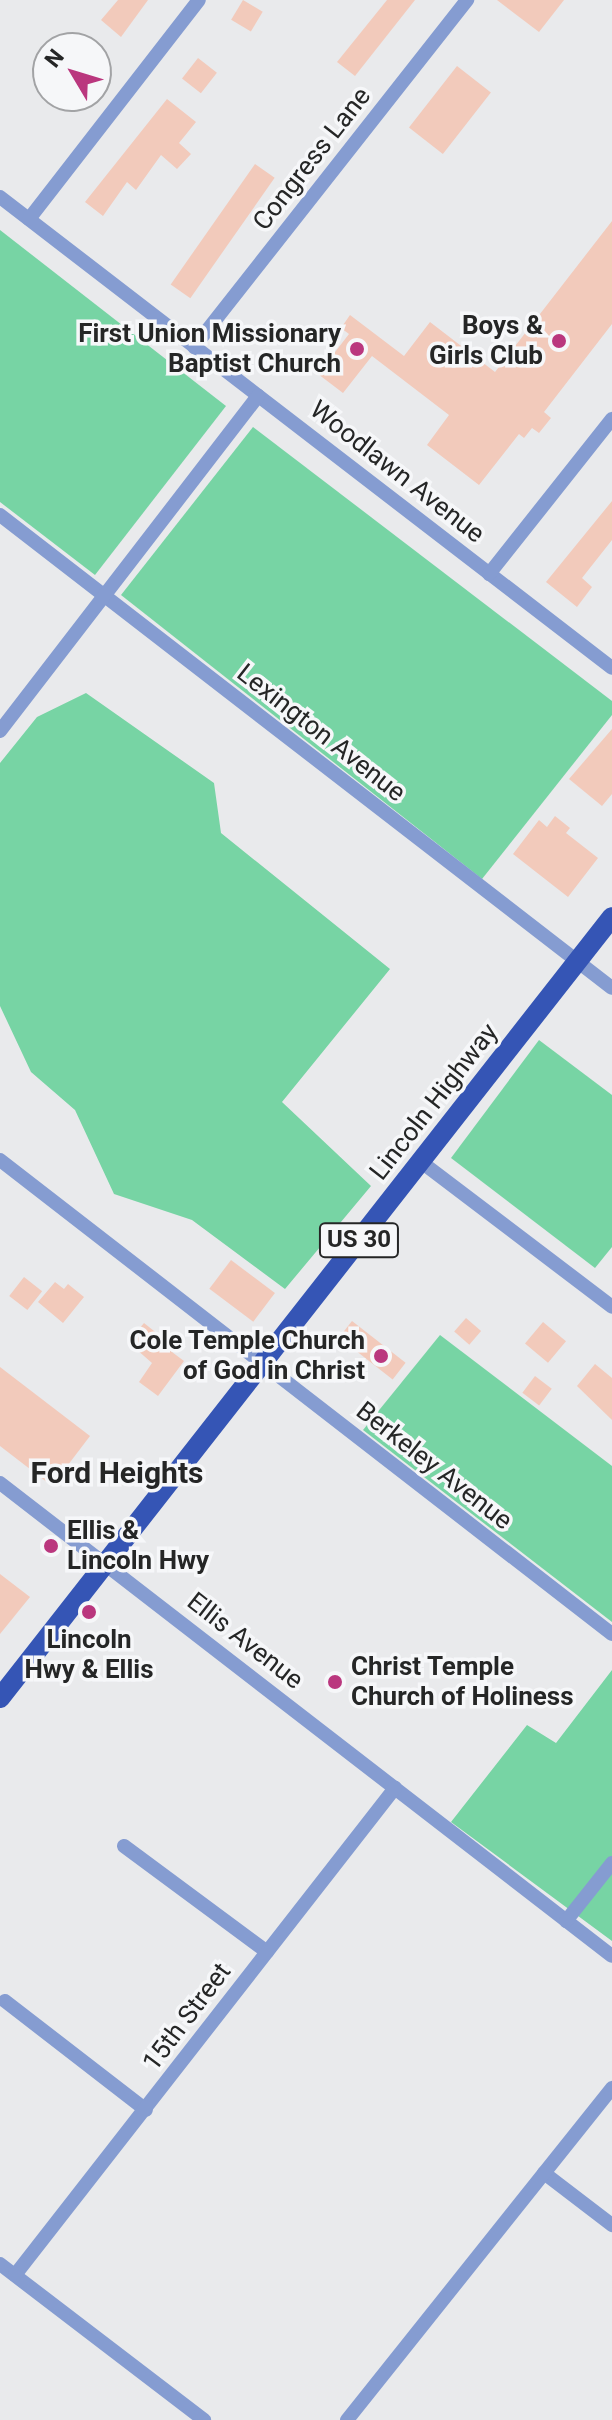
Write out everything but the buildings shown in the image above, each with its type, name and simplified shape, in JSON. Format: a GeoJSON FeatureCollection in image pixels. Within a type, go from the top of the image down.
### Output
{"type":"FeatureCollection","features":[{"type":"Feature","properties":{"kind":"main road","name":"Lincoln Highway"},"geometry":{"type":"LineString","coordinates":[[0,1698],[612,917]]}},
{"type":"Feature","properties":{"kind":"street"},"geometry":{"type":"LineString","coordinates":[[29,219],[199,0]]}},
{"type":"Feature","properties":{"kind":"street","name":"Congress Lane"},"geometry":{"type":"LineString","coordinates":[[194,347],[467,0]]}},
{"type":"Feature","properties":{"kind":"street","name":"Woodlawn Avenue"},"geometry":{"type":"LineString","coordinates":[[0,197],[612,668]]}},
{"type":"Feature","properties":{"kind":"street"},"geometry":{"type":"LineString","coordinates":[[0,731],[258,396]]}},
{"type":"Feature","properties":{"kind":"street"},"geometry":{"type":"LineString","coordinates":[[489,574],[612,419]]}},
{"type":"Feature","properties":{"kind":"street","name":"Lexington Avenue"},"geometry":{"type":"LineString","coordinates":[[0,515],[612,988]]}},
{"type":"Feature","properties":{"kind":"street","name":"Berkeley Avenue"},"geometry":{"type":"LineString","coordinates":[[0,1160],[612,1634]]}},
{"type":"Feature","properties":{"kind":"street"},"geometry":{"type":"LineString","coordinates":[[420,1161],[612,1307]]}},
{"type":"Feature","properties":{"kind":"street","name":"Ellis Avenue"},"geometry":{"type":"LineString","coordinates":[[0,1483],[612,1956]]}},
{"type":"Feature","properties":{"kind":"street","name":"15th Street"},"geometry":{"type":"LineString","coordinates":[[15,2275],[395,1788]]}},
{"type":"Feature","properties":{"kind":"street"},"geometry":{"type":"LineString","coordinates":[[124,1846],[267,1952]]}},
{"type":"Feature","properties":{"kind":"street"},"geometry":{"type":"LineString","coordinates":[[566,1921],[612,1863]]}},
{"type":"Feature","properties":{"kind":"street"},"geometry":{"type":"LineString","coordinates":[[5,2001],[146,2110]]}},
{"type":"Feature","properties":{"kind":"street"},"geometry":{"type":"LineString","coordinates":[[347,2420],[612,2088]]}},
{"type":"Feature","properties":{"kind":"street"},"geometry":{"type":"LineString","coordinates":[[544,2173],[612,2225]]}},
{"type":"Feature","properties":{"kind":"street"},"geometry":{"type":"LineString","coordinates":[[0,2264],[204,2420]]}},
{"type":"Feature","properties":{"kind":"green space"},"geometry":{"type":"Polygon","coordinates":[[[0,230],[226,406],[95,575],[0,502],[0,230]]]}},
{"type":"Feature","properties":{"kind":"green space"},"geometry":{"type":"Polygon","coordinates":[[[253,427],[612,701],[612,715],[482,879],[121,595],[253,427]]]}},
{"type":"Feature","properties":{"kind":"green space"},"geometry":{"type":"Polygon","coordinates":[[[86,693],[214,783],[221,833],[390,969],[282,1102],[371,1186],[285,1289],[192,1220],[114,1194],[75,1110],[31,1072],[0,1006],[0,763],[37,717],[86,693]]]}},
{"type":"Feature","properties":{"kind":"green space"},"geometry":{"type":"Polygon","coordinates":[[[539,1040],[612,1095],[612,1247],[595,1268],[451,1158],[539,1040]]]}},
{"type":"Feature","properties":{"kind":"green space"},"geometry":{"type":"Polygon","coordinates":[[[440,1335],[612,1466],[612,1622],[363,1430],[440,1335]]]}},
{"type":"Feature","properties":{"kind":"green space"},"geometry":{"type":"Polygon","coordinates":[[[612,1670],[612,1941],[451,1822],[527,1725],[556,1743],[612,1670]]]}},
{"type":"Feature","properties":{"kind":"place","name":"Boys & Girls Club"},"geometry":{"type":"Point","coordinates":[559,341]}},
{"type":"Feature","properties":{"kind":"place","name":"First Union Missionary Baptist Church"},"geometry":{"type":"Point","coordinates":[357,349]}},
{"type":"Feature","properties":{"kind":"place","name":"Cole Temple Church of God in Christ"},"geometry":{"type":"Point","coordinates":[381,1356]}},
{"type":"Feature","properties":{"kind":"place","name":"Ellis & Lincoln Hwy"},"geometry":{"type":"Point","coordinates":[51,1546]}},
{"type":"Feature","properties":{"kind":"place","name":"Lincoln Hwy & Ellis"},"geometry":{"type":"Point","coordinates":[89,1612]}},
{"type":"Feature","properties":{"kind":"place","name":"Christ Temple Church of Holiness"},"geometry":{"type":"Point","coordinates":[335,1682]}},
{"type":"Feature","properties":{"kind":"district","name":"Ford Heights"},"geometry":{"type":"Point","coordinates":[117,1473]}}]}
